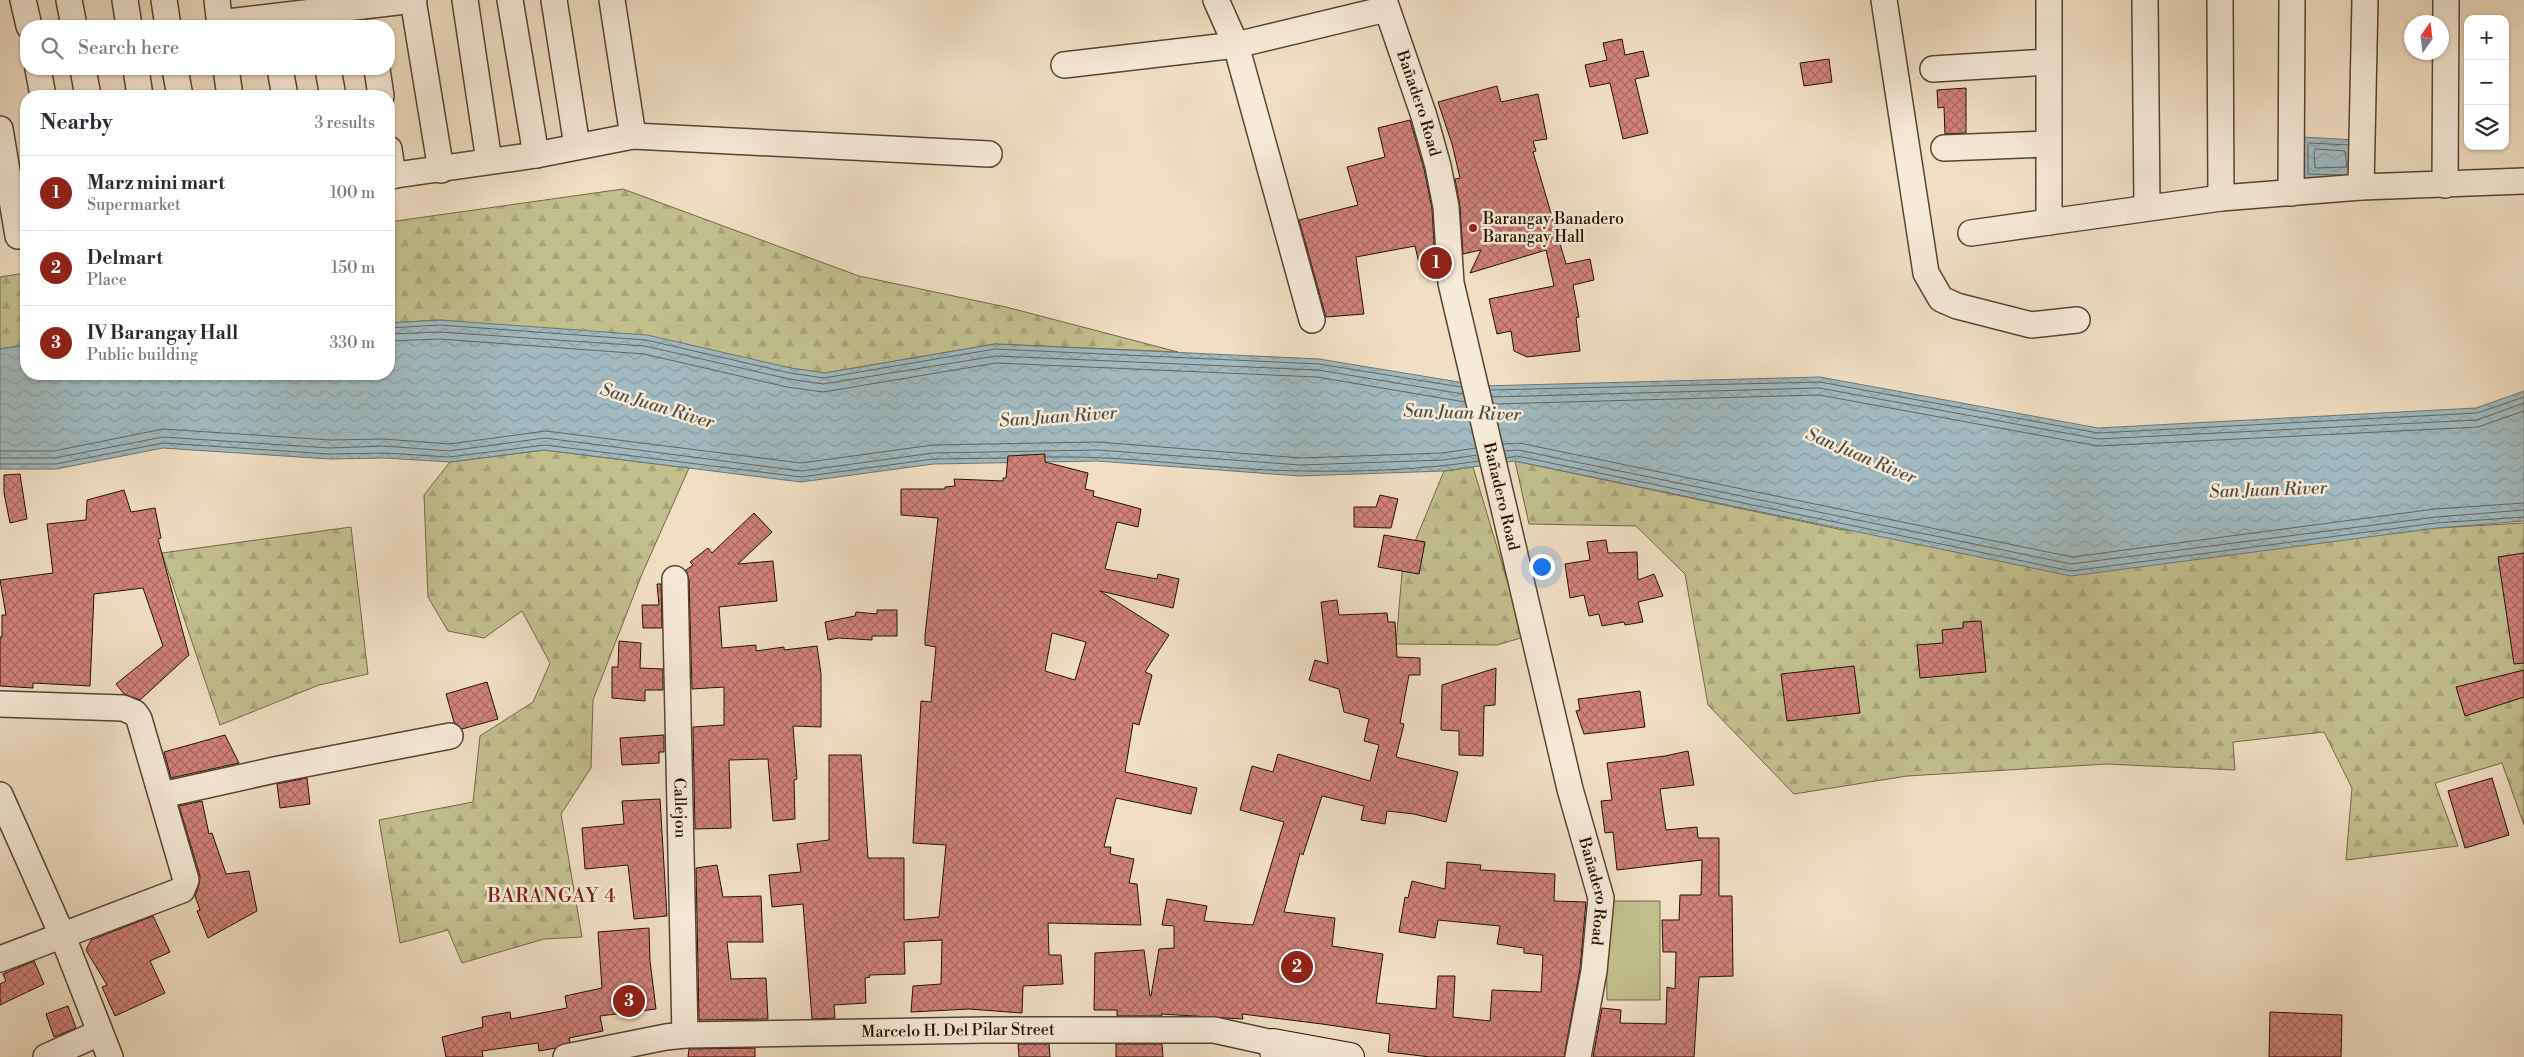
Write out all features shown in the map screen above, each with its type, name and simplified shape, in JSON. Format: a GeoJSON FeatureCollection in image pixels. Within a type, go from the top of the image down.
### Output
{"type":"FeatureCollection","features":[{"type":"Feature","properties":{"kind":"street"},"geometry":{"type":"LineString","coordinates":[[24,0],[28,20]]}},
{"type":"Feature","properties":{"kind":"street"},"geometry":{"type":"LineString","coordinates":[[69,0],[73,20]]}},
{"type":"Feature","properties":{"kind":"street"},"geometry":{"type":"LineString","coordinates":[[125,0],[128,20]]}},
{"type":"Feature","properties":{"kind":"street"},"geometry":{"type":"LineString","coordinates":[[164,0],[167,20]]}},
{"type":"Feature","properties":{"kind":"street"},"geometry":{"type":"LineString","coordinates":[[304,20],[369,16],[414,0],[441,170]]}},
{"type":"Feature","properties":{"kind":"street"},"geometry":{"type":"LineString","coordinates":[[465,0],[489,162]]}},
{"type":"Feature","properties":{"kind":"street"},"geometry":{"type":"LineString","coordinates":[[510,0],[536,155]]}},
{"type":"Feature","properties":{"kind":"street"},"geometry":{"type":"LineString","coordinates":[[554,0],[577,146]]}},
{"type":"Feature","properties":{"kind":"street"},"geometry":{"type":"LineString","coordinates":[[612,0],[633,136]]}},
{"type":"Feature","properties":{"kind":"street"},"geometry":{"type":"LineString","coordinates":[[1216,0],[1236,45],[1312,320]]}},
{"type":"Feature","properties":{"kind":"street"},"geometry":{"type":"LineString","coordinates":[[1884,0],[1926,273],[1941,298],[1957,306],[2031,325],[2077,320]]}},
{"type":"Feature","properties":{"kind":"street"},"geometry":{"type":"LineString","coordinates":[[2049,0],[2049,222]]}},
{"type":"Feature","properties":{"kind":"street"},"geometry":{"type":"LineString","coordinates":[[2145,0],[2147,207]]}},
{"type":"Feature","properties":{"kind":"street"},"geometry":{"type":"LineString","coordinates":[[2220,0],[2221,198]]}},
{"type":"Feature","properties":{"kind":"street"},"geometry":{"type":"LineString","coordinates":[[2291,193],[2292,0]]}},
{"type":"Feature","properties":{"kind":"street"},"geometry":{"type":"LineString","coordinates":[[2361,187],[2365,0]]}},
{"type":"Feature","properties":{"kind":"street"},"geometry":{"type":"LineString","coordinates":[[2445,185],[2446,0]]}},
{"type":"Feature","properties":{"kind":"street"},"geometry":{"type":"LineString","coordinates":[[1064,65],[1236,45],[1385,5]]}},
{"type":"Feature","properties":{"kind":"street","name":"Bañadero Road"},"geometry":{"type":"LineString","coordinates":[[1385,5],[1424,116],[1440,176],[1446,206],[1451,283],[1536,637],[1570,789],[1600,898],[1594,971],[1578,1057]]}},
{"type":"Feature","properties":{"kind":"street"},"geometry":{"type":"LineString","coordinates":[[218,16],[254,20]]}},
{"type":"Feature","properties":{"kind":"street"},"geometry":{"type":"LineString","coordinates":[[1933,69],[2048,62]]}},
{"type":"Feature","properties":{"kind":"street"},"geometry":{"type":"LineString","coordinates":[[39,75],[43,90]]}},
{"type":"Feature","properties":{"kind":"street"},"geometry":{"type":"LineString","coordinates":[[84,75],[87,90]]}},
{"type":"Feature","properties":{"kind":"street"},"geometry":{"type":"LineString","coordinates":[[137,75],[139,90]]}},
{"type":"Feature","properties":{"kind":"street"},"geometry":{"type":"LineString","coordinates":[[176,75],[179,90]]}},
{"type":"Feature","properties":{"kind":"street"},"geometry":{"type":"LineString","coordinates":[[227,75],[229,90]]}},
{"type":"Feature","properties":{"kind":"street"},"geometry":{"type":"LineString","coordinates":[[281,75],[284,90]]}},
{"type":"Feature","properties":{"kind":"street"},"geometry":{"type":"LineString","coordinates":[[329,75],[332,90]]}},
{"type":"Feature","properties":{"kind":"street"},"geometry":{"type":"LineString","coordinates":[[378,75],[380,90]]}},
{"type":"Feature","properties":{"kind":"street"},"geometry":{"type":"LineString","coordinates":[[0,129],[15,237]]}},
{"type":"Feature","properties":{"kind":"street"},"geometry":{"type":"LineString","coordinates":[[395,176],[536,155],[633,136],[990,154]]}},
{"type":"Feature","properties":{"kind":"street"},"geometry":{"type":"LineString","coordinates":[[1944,148],[2048,144]]}},
{"type":"Feature","properties":{"kind":"street"},"geometry":{"type":"LineString","coordinates":[[1971,233],[2221,198],[2361,187],[2524,181]]}},
{"type":"Feature","properties":{"kind":"street","name":"Callejon"},"geometry":{"type":"LineString","coordinates":[[673,1043],[675,579]]}},
{"type":"Feature","properties":{"kind":"street"},"geometry":{"type":"LineString","coordinates":[[0,704],[123,708],[129,710],[139,720],[186,880],[185,887],[182,890],[63,937],[0,959]]}},
{"type":"Feature","properties":{"kind":"street"},"geometry":{"type":"LineString","coordinates":[[162,795],[450,736]]}},
{"type":"Feature","properties":{"kind":"street"},"geometry":{"type":"LineString","coordinates":[[0,796],[63,937],[110,1057]]}},
{"type":"Feature","properties":{"kind":"street","name":"Marcelo H. Del Pilar Street"},"geometry":{"type":"LineString","coordinates":[[566,1057],[673,1043],[985,1030],[1214,1030],[1274,1050],[1350,1057]]}},
{"type":"Feature","properties":{"kind":"street"},"geometry":{"type":"LineString","coordinates":[[46,1057],[99,1033]]}},
{"type":"Feature","properties":{"kind":"green space"},"geometry":{"type":"Polygon","coordinates":[[[623,189],[859,276],[1006,307],[1178,352],[995,344],[825,373],[440,320],[395,323],[395,221],[623,189]]]}},
{"type":"Feature","properties":{"kind":"green space"},"geometry":{"type":"Polygon","coordinates":[[[20,274],[20,346],[0,349],[0,277],[20,274]]]}},
{"type":"Feature","properties":{"kind":"green space"},"geometry":{"type":"Polygon","coordinates":[[[544,450],[689,468],[642,574],[593,700],[591,768],[561,814],[582,937],[544,939],[462,963],[448,930],[400,943],[379,820],[473,802],[480,736],[533,702],[550,663],[522,611],[484,638],[448,631],[428,597],[424,495],[450,462],[544,450]]]}},
{"type":"Feature","properties":{"kind":"green space"},"geometry":{"type":"Polygon","coordinates":[[[1515,461],[1843,530],[2437,528],[2524,523],[2524,825],[2502,763],[2435,783],[2458,846],[2346,860],[2352,788],[2324,732],[2233,742],[2235,770],[2107,764],[1907,776],[1794,794],[1708,705],[1685,574],[1636,526],[1529,524],[1515,461]]]}},
{"type":"Feature","properties":{"kind":"green space"},"geometry":{"type":"Polygon","coordinates":[[[1473,467],[1524,637],[1497,645],[1396,644],[1402,573],[1444,471],[1473,467]]]}},
{"type":"Feature","properties":{"kind":"green space"},"geometry":{"type":"Polygon","coordinates":[[[351,527],[368,674],[319,685],[220,725],[162,553],[351,527]]]}},
{"type":"Feature","properties":{"kind":"green space"},"geometry":{"type":"Polygon","coordinates":[[[1606,901],[1660,901],[1660,1000],[1607,1000],[1606,901]]]}},
{"type":"Feature","properties":{"kind":"water"},"geometry":{"type":"Polygon","coordinates":[[[2302,137],[2356,140],[2359,180],[2303,180],[2302,137]]]}},
{"type":"Feature","properties":{"kind":"water","name":"San Juan River"},"geometry":{"type":"Polygon","coordinates":[[[440,320],[647,335],[791,368],[825,373],[995,344],[1319,359],[1483,386],[1820,377],[2098,428],[2476,408],[2524,391],[2524,521],[2437,528],[2071,576],[1515,461],[1444,471],[1300,476],[1097,461],[933,464],[801,482],[544,450],[450,462],[384,458],[329,459],[163,448],[56,469],[0,469],[0,349],[20,346],[20,380],[395,380],[395,323],[440,320]]]}},
{"type":"Feature","properties":{"kind":"building"},"geometry":{"type":"Polygon","coordinates":[[[1622,39],[1625,55],[1643,51],[1649,76],[1635,79],[1648,133],[1623,139],[1610,83],[1590,87],[1585,65],[1607,60],[1603,43],[1622,39]]]}},
{"type":"Feature","properties":{"kind":"building"},"geometry":{"type":"Polygon","coordinates":[[[1829,59],[1832,82],[1804,86],[1800,63],[1829,59]]]}},
{"type":"Feature","properties":{"kind":"building"},"geometry":{"type":"Polygon","coordinates":[[[1497,86],[1501,102],[1538,94],[1547,139],[1533,141],[1536,151],[1533,152],[1566,264],[1590,259],[1594,280],[1573,285],[1579,317],[1576,318],[1580,351],[1527,357],[1514,351],[1511,331],[1497,334],[1489,299],[1554,286],[1546,250],[1470,273],[1481,250],[1463,254],[1460,206],[1455,179],[1460,178],[1452,144],[1438,102],[1497,86]]]}},
{"type":"Feature","properties":{"kind":"building"},"geometry":{"type":"Polygon","coordinates":[[[1966,88],[1966,133],[1945,134],[1944,107],[1938,108],[1937,90],[1966,88]]]}},
{"type":"Feature","properties":{"kind":"building"},"geometry":{"type":"Polygon","coordinates":[[[1410,120],[1424,169],[1432,209],[1435,260],[1419,263],[1415,246],[1356,257],[1364,314],[1326,317],[1299,220],[1358,205],[1347,167],[1385,157],[1378,128],[1410,120]]]}},
{"type":"Feature","properties":{"kind":"building"},"geometry":{"type":"Polygon","coordinates":[[[1045,454],[1045,462],[1088,473],[1085,489],[1094,491],[1093,496],[1141,509],[1138,527],[1117,522],[1105,569],[1157,579],[1158,574],[1179,579],[1173,608],[1100,591],[1169,635],[1145,672],[1152,675],[1139,725],[1133,723],[1125,772],[1197,788],[1191,814],[1116,798],[1104,847],[1111,847],[1110,854],[1134,859],[1129,883],[1137,884],[1141,925],[1048,923],[1049,955],[1061,955],[1063,984],[1023,986],[1022,1013],[969,1009],[911,1012],[913,986],[941,984],[942,940],[904,942],[905,974],[869,975],[870,977],[865,978],[866,1003],[834,1005],[835,1018],[812,1019],[803,904],[772,907],[769,875],[801,872],[797,844],[829,840],[829,755],[861,755],[868,858],[904,858],[904,920],[939,917],[946,845],[913,843],[921,701],[931,702],[936,647],[925,645],[925,635],[938,518],[901,515],[901,489],[945,489],[945,487],[955,486],[954,479],[1003,481],[1003,478],[1006,478],[1008,456],[1045,454]],[[1052,633],[1045,671],[1075,680],[1086,642],[1052,633]]]}},
{"type":"Feature","properties":{"kind":"building"},"geometry":{"type":"Polygon","coordinates":[[[20,474],[27,519],[10,523],[4,493],[4,475],[20,474]]]}},
{"type":"Feature","properties":{"kind":"building"},"geometry":{"type":"Polygon","coordinates":[[[124,490],[131,512],[155,508],[161,538],[158,539],[189,655],[140,700],[124,694],[116,684],[163,646],[143,588],[94,594],[90,686],[33,683],[33,688],[0,686],[0,637],[2,637],[2,615],[6,615],[0,580],[53,573],[47,524],[86,520],[87,500],[124,490]]]}},
{"type":"Feature","properties":{"kind":"building"},"geometry":{"type":"Polygon","coordinates":[[[1380,495],[1398,499],[1391,528],[1354,527],[1354,507],[1376,507],[1380,495]]]}},
{"type":"Feature","properties":{"kind":"building"},"geometry":{"type":"Polygon","coordinates":[[[754,513],[772,532],[738,564],[773,561],[777,601],[719,607],[722,648],[756,645],[756,651],[784,647],[784,650],[817,646],[821,674],[821,727],[793,726],[797,779],[794,780],[795,819],[773,821],[768,759],[729,760],[731,828],[695,829],[693,727],[724,725],[724,687],[692,689],[689,579],[686,570],[693,565],[690,562],[708,548],[712,553],[754,513]]]}},
{"type":"Feature","properties":{"kind":"building"},"geometry":{"type":"Polygon","coordinates":[[[1384,535],[1425,542],[1419,574],[1378,567],[1384,535]]]}},
{"type":"Feature","properties":{"kind":"building"},"geometry":{"type":"Polygon","coordinates":[[[1606,540],[1608,553],[1637,552],[1638,580],[1654,574],[1663,596],[1638,602],[1643,622],[1625,625],[1624,622],[1602,626],[1599,614],[1589,616],[1584,595],[1570,598],[1565,564],[1590,560],[1587,542],[1606,540]]]}},
{"type":"Feature","properties":{"kind":"building"},"geometry":{"type":"Polygon","coordinates":[[[2524,553],[2524,663],[2514,664],[2498,557],[2524,553]]]}},
{"type":"Feature","properties":{"kind":"building"},"geometry":{"type":"Polygon","coordinates":[[[657,584],[661,584],[662,628],[643,628],[642,605],[659,605],[657,584]]]}},
{"type":"Feature","properties":{"kind":"building"},"geometry":{"type":"Polygon","coordinates":[[[1337,600],[1339,615],[1387,613],[1388,622],[1395,622],[1397,657],[1420,658],[1420,675],[1409,675],[1400,723],[1404,724],[1396,757],[1458,772],[1446,822],[1414,814],[1387,811],[1385,824],[1361,820],[1364,806],[1322,796],[1303,855],[1300,853],[1284,912],[1335,918],[1332,946],[1383,954],[1376,1003],[1436,1009],[1438,976],[1455,976],[1453,1017],[1490,1021],[1492,990],[1541,992],[1543,955],[1524,953],[1524,948],[1497,944],[1500,926],[1438,920],[1435,938],[1399,932],[1405,897],[1408,898],[1412,881],[1445,889],[1447,862],[1481,865],[1480,870],[1555,874],[1554,901],[1586,902],[1580,969],[1564,1057],[1430,1057],[1388,1052],[1390,1034],[1322,1024],[1242,1014],[1243,1019],[1161,1014],[1162,1016],[1117,1016],[1117,1010],[1094,1010],[1095,953],[1144,950],[1151,996],[1159,949],[1174,948],[1174,926],[1162,925],[1167,899],[1207,906],[1204,921],[1253,925],[1284,822],[1240,810],[1252,766],[1273,772],[1278,754],[1370,781],[1379,745],[1364,741],[1369,719],[1344,712],[1339,689],[1309,680],[1315,660],[1328,664],[1321,602],[1337,600]]]}},
{"type":"Feature","properties":{"kind":"building"},"geometry":{"type":"Polygon","coordinates":[[[877,610],[897,610],[897,636],[872,636],[872,640],[838,638],[828,640],[825,622],[855,616],[856,612],[877,614],[877,610]]]}},
{"type":"Feature","properties":{"kind":"building"},"geometry":{"type":"Polygon","coordinates":[[[1981,621],[1986,672],[1920,678],[1917,645],[1943,643],[1942,630],[1963,628],[1963,622],[1981,621]]]}},
{"type":"Feature","properties":{"kind":"building"},"geometry":{"type":"Polygon","coordinates":[[[619,641],[641,643],[640,668],[663,669],[663,690],[645,690],[645,701],[612,698],[612,667],[618,667],[619,641]]]}},
{"type":"Feature","properties":{"kind":"building"},"geometry":{"type":"Polygon","coordinates":[[[1854,666],[1860,713],[1787,721],[1781,674],[1854,666]]]}},
{"type":"Feature","properties":{"kind":"building"},"geometry":{"type":"Polygon","coordinates":[[[1496,668],[1495,705],[1484,706],[1483,756],[1459,755],[1459,731],[1441,730],[1442,685],[1496,668]]]}},
{"type":"Feature","properties":{"kind":"building"},"geometry":{"type":"Polygon","coordinates":[[[2524,670],[2524,697],[2465,716],[2456,687],[2524,670]]]}},
{"type":"Feature","properties":{"kind":"building"},"geometry":{"type":"Polygon","coordinates":[[[487,682],[498,719],[462,729],[454,722],[446,694],[487,682]]]}},
{"type":"Feature","properties":{"kind":"building"},"geometry":{"type":"Polygon","coordinates":[[[1640,691],[1645,727],[1584,734],[1576,711],[1580,710],[1578,699],[1640,691]]]}},
{"type":"Feature","properties":{"kind":"building"},"geometry":{"type":"Polygon","coordinates":[[[225,735],[239,763],[171,778],[164,752],[225,735]]]}},
{"type":"Feature","properties":{"kind":"building"},"geometry":{"type":"Polygon","coordinates":[[[664,735],[664,752],[659,752],[659,763],[622,765],[620,738],[664,735]]]}},
{"type":"Feature","properties":{"kind":"building"},"geometry":{"type":"Polygon","coordinates":[[[1688,751],[1694,785],[1660,789],[1666,830],[1697,827],[1698,838],[1719,838],[1719,896],[1732,896],[1733,976],[1699,977],[1694,1057],[1593,1057],[1602,1008],[1621,1010],[1620,1023],[1666,1024],[1667,987],[1675,989],[1676,952],[1663,952],[1662,920],[1679,920],[1680,895],[1701,895],[1702,860],[1617,870],[1613,832],[1605,833],[1601,801],[1612,800],[1607,763],[1665,756],[1688,751]]]}},
{"type":"Feature","properties":{"kind":"building"},"geometry":{"type":"Polygon","coordinates":[[[307,778],[310,804],[280,808],[277,784],[307,778]]]}},
{"type":"Feature","properties":{"kind":"building"},"geometry":{"type":"Polygon","coordinates":[[[2492,778],[2509,835],[2465,848],[2448,791],[2492,778]]]}},
{"type":"Feature","properties":{"kind":"building"},"geometry":{"type":"Polygon","coordinates":[[[660,799],[667,916],[634,919],[628,865],[585,869],[582,828],[624,824],[622,801],[660,799]]]}},
{"type":"Feature","properties":{"kind":"building"},"geometry":{"type":"Polygon","coordinates":[[[202,801],[209,834],[212,833],[226,874],[249,871],[257,911],[208,938],[197,911],[200,910],[195,896],[200,876],[179,806],[202,801]]]}},
{"type":"Feature","properties":{"kind":"building"},"geometry":{"type":"Polygon","coordinates":[[[717,865],[723,897],[761,896],[763,942],[727,942],[731,979],[766,978],[768,1019],[699,1020],[696,868],[717,865]]]}},
{"type":"Feature","properties":{"kind":"building"},"geometry":{"type":"Polygon","coordinates":[[[153,916],[170,952],[150,961],[165,993],[115,1016],[102,987],[107,985],[86,950],[91,940],[153,916]]]}},
{"type":"Feature","properties":{"kind":"building"},"geometry":{"type":"Polygon","coordinates":[[[649,928],[650,961],[656,1009],[600,1016],[603,1031],[569,1038],[570,1042],[556,1048],[539,1051],[538,1043],[482,1051],[483,1057],[446,1057],[442,1037],[483,1027],[482,1017],[510,1012],[511,1019],[567,1008],[565,996],[602,988],[598,932],[649,928]]]}},
{"type":"Feature","properties":{"kind":"building"},"geometry":{"type":"Polygon","coordinates":[[[34,961],[44,984],[0,1005],[0,984],[6,981],[3,974],[34,961]]]}},
{"type":"Feature","properties":{"kind":"building"},"geometry":{"type":"Polygon","coordinates":[[[68,1006],[76,1028],[54,1037],[46,1014],[68,1006]]]}},
{"type":"Feature","properties":{"kind":"building"},"geometry":{"type":"Polygon","coordinates":[[[2270,1012],[2342,1015],[2341,1057],[2269,1057],[2270,1012]]]}},
{"type":"Feature","properties":{"kind":"building"},"geometry":{"type":"Polygon","coordinates":[[[1018,1044],[1049,1044],[1050,1057],[1019,1057],[1018,1044]]]}},
{"type":"Feature","properties":{"kind":"building"},"geometry":{"type":"Polygon","coordinates":[[[1116,1044],[1162,1044],[1163,1057],[1116,1057],[1116,1044]]]}},
{"type":"Feature","properties":{"kind":"building"},"geometry":{"type":"Polygon","coordinates":[[[755,1048],[755,1057],[688,1057],[689,1049],[755,1048]]]}},
{"type":"Feature","properties":{"kind":"place","name":"Barangay Banadero Barangay Hall"},"geometry":{"type":"Point","coordinates":[1473,228]}},
{"type":"Feature","properties":{"kind":"place","name":"Marz mini mart"},"geometry":{"type":"Point","coordinates":[1436,263]}},
{"type":"Feature","properties":{"kind":"place","name":"Delmart"},"geometry":{"type":"Point","coordinates":[1297,967]}},
{"type":"Feature","properties":{"kind":"place","name":"IV Barangay Hall"},"geometry":{"type":"Point","coordinates":[629,1001]}},
{"type":"Feature","properties":{"kind":"district","name":"BARANGAY 4"},"geometry":{"type":"Point","coordinates":[552,896]}}]}
